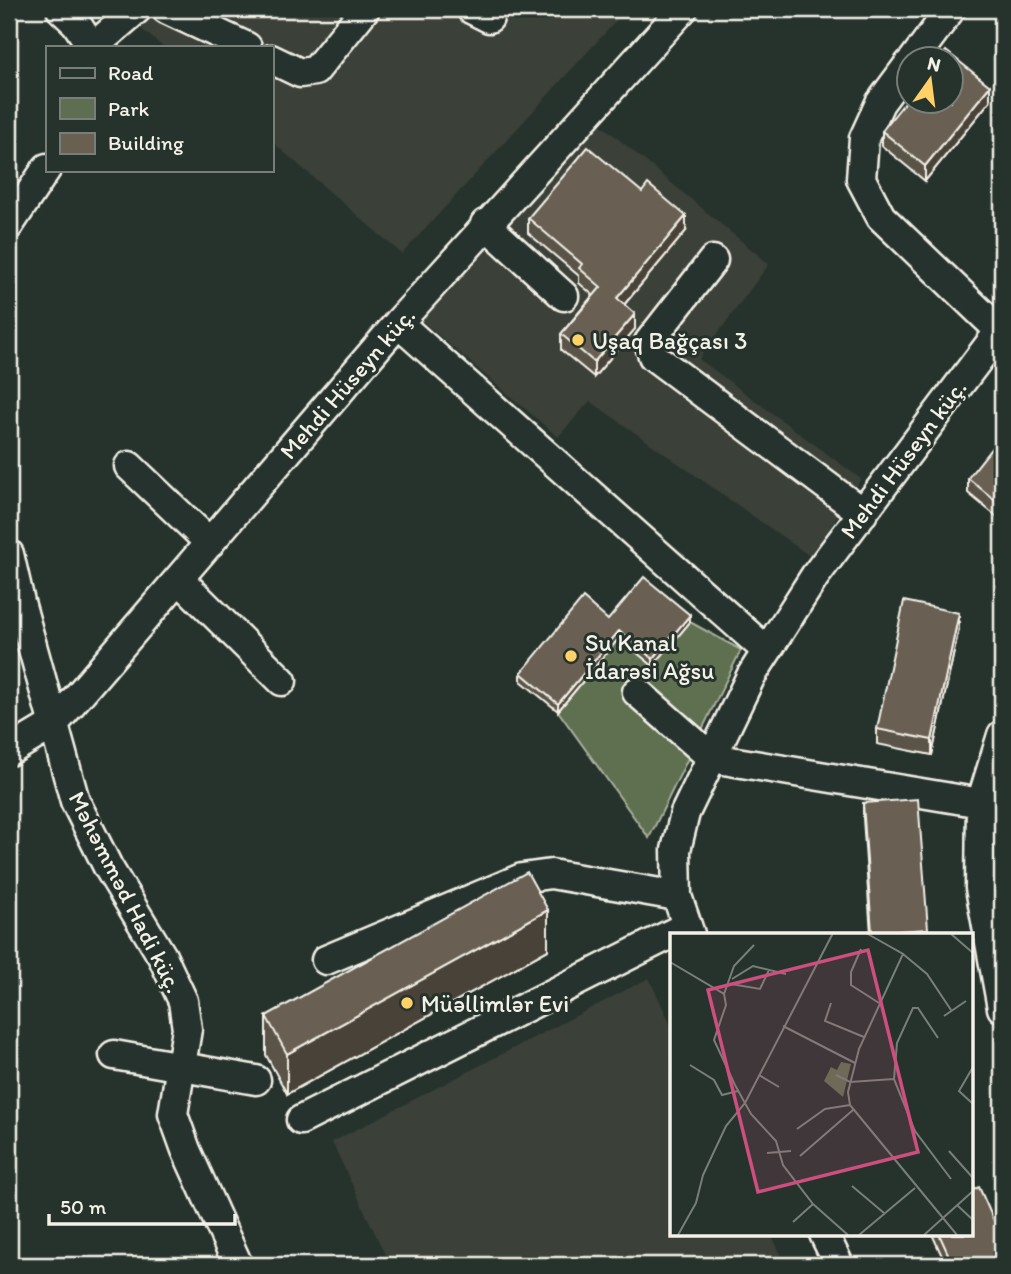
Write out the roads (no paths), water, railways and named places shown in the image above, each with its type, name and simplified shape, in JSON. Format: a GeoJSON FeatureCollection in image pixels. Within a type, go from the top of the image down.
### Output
{"type":"FeatureCollection","features":[{"type":"Feature","properties":{"kind":"street"},"geometry":{"type":"LineString","coordinates":[[61,9],[76,23],[91,46]]}},
{"type":"Feature","properties":{"kind":"street"},"geometry":{"type":"LineString","coordinates":[[93,46],[137,9]]}},
{"type":"Feature","properties":{"kind":"street"},"geometry":{"type":"LineString","coordinates":[[166,9],[245,46]]}},
{"type":"Feature","properties":{"kind":"street"},"geometry":{"type":"LineString","coordinates":[[273,60],[300,73],[315,71],[365,9]]}},
{"type":"Feature","properties":{"kind":"street","name":"Mehdi Hüseyn küç."},"geometry":{"type":"LineString","coordinates":[[9,751],[54,724],[485,224],[683,9]]}},
{"type":"Feature","properties":{"kind":"street"},"geometry":{"type":"LineString","coordinates":[[923,46],[951,9]]}},
{"type":"Feature","properties":{"kind":"street"},"geometry":{"type":"LineString","coordinates":[[895,83],[880,103],[864,138],[861,180],[881,218],[1001,330]]}},
{"type":"Feature","properties":{"kind":"street"},"geometry":{"type":"LineString","coordinates":[[9,225],[46,170]]}},
{"type":"Feature","properties":{"kind":"street"},"geometry":{"type":"LineString","coordinates":[[485,224],[564,296]]}},
{"type":"Feature","properties":{"kind":"street"},"geometry":{"type":"LineString","coordinates":[[713,260],[649,342],[653,356],[863,513]]}},
{"type":"Feature","properties":{"kind":"street"},"geometry":{"type":"LineString","coordinates":[[398,323],[767,652]]}},
{"type":"Feature","properties":{"kind":"street","name":"Mehdi Hüseyn küç."},"geometry":{"type":"LineString","coordinates":[[688,930],[677,896],[676,850],[685,813],[751,676],[815,576],[1001,330]]}},
{"type":"Feature","properties":{"kind":"street"},"geometry":{"type":"LineString","coordinates":[[129,466],[210,543]]}},
{"type":"Feature","properties":{"kind":"street","name":"Məhəmməd Hadi küç."},"geometry":{"type":"LineString","coordinates":[[9,554],[21,648],[54,724],[75,801],[108,867],[162,956],[183,1001],[187,1029],[173,1115],[238,1265]]}},
{"type":"Feature","properties":{"kind":"street"},"geometry":{"type":"LineString","coordinates":[[179,579],[282,681]]}},
{"type":"Feature","properties":{"kind":"street"},"geometry":{"type":"LineString","coordinates":[[637,692],[712,758],[981,803]]}},
{"type":"Feature","properties":{"kind":"street"},"geometry":{"type":"LineString","coordinates":[[1002,735],[981,803],[980,888],[983,971],[1002,1009]]}},
{"type":"Feature","properties":{"kind":"street"},"geometry":{"type":"LineString","coordinates":[[326,960],[522,878],[551,874],[677,896]]}},
{"type":"Feature","properties":{"kind":"street"},"geometry":{"type":"LineString","coordinates":[[301,1121],[670,939]]}},
{"type":"Feature","properties":{"kind":"street"},"geometry":{"type":"LineString","coordinates":[[114,1055],[256,1080]]}},
{"type":"Feature","properties":{"kind":"street"},"geometry":{"type":"LineString","coordinates":[[825,1236],[839,1265]]}},
{"type":"Feature","properties":{"kind":"place","name":"Uşaq Bağçası 3"},"geometry":{"type":"Point","coordinates":[578,340]}},
{"type":"Feature","properties":{"kind":"place","name":"Su Kanal İdarəsi Ağsu"},"geometry":{"type":"Point","coordinates":[571,656]}},
{"type":"Feature","properties":{"kind":"place","name":"Müəllimlər Evi"},"geometry":{"type":"Point","coordinates":[407,1003]}}]}
